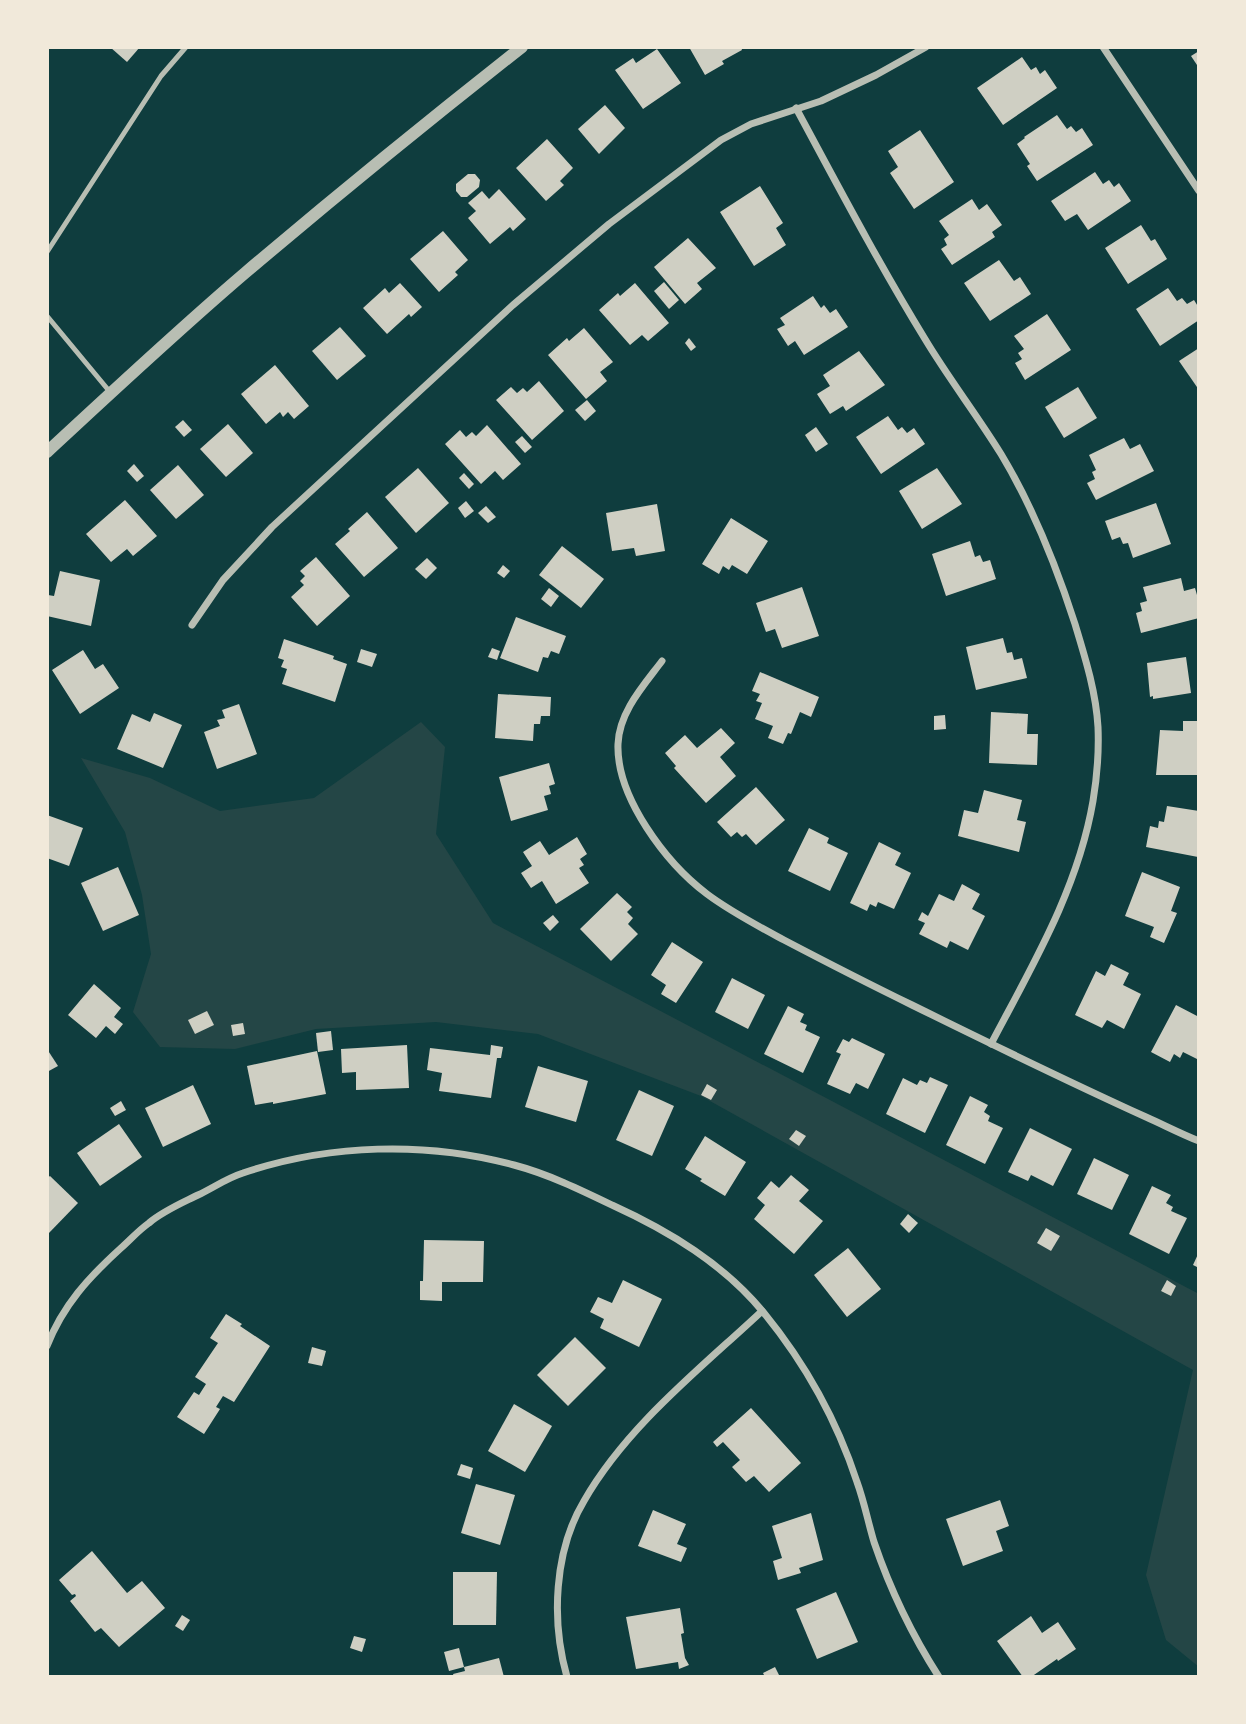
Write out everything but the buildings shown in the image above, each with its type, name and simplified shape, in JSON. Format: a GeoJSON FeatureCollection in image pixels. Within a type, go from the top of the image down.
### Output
{"type":"FeatureCollection","features":[{"type":"Feature","properties":{"kind":"street"},"geometry":{"type":"LineString","coordinates":[[47,452],[243,275],[392,150],[522,47]]}},
{"type":"Feature","properties":{"kind":"street"},"geometry":{"type":"LineString","coordinates":[[192,625],[223,580],[272,527],[513,305],[609,224],[710,147],[751,124],[821,101],[926,47]]}},
{"type":"Feature","properties":{"kind":"street"},"geometry":{"type":"LineString","coordinates":[[1103,47],[1199,191]]}},
{"type":"Feature","properties":{"kind":"street"},"geometry":{"type":"LineString","coordinates":[[796,108],[882,268],[927,343],[1002,456],[1028,505],[1056,568],[1083,650],[1091,684],[1098,726],[1097,760],[1094,798],[1081,854],[1071,885],[1046,940],[991,1044]]}},
{"type":"Feature","properties":{"kind":"street"},"geometry":{"type":"LineString","coordinates":[[662,661],[635,697],[623,719],[618,744],[620,772],[651,834],[681,871],[708,894],[752,922],[991,1044],[1199,1142]]}},
{"type":"Feature","properties":{"kind":"street"},"geometry":{"type":"LineString","coordinates":[[47,1346],[74,1296],[151,1221],[240,1173],[296,1158],[347,1150],[408,1150],[459,1154],[515,1165],[575,1188],[680,1239],[738,1286],[762,1311],[793,1351],[840,1440],[857,1480],[874,1542],[900,1606],[925,1656],[939,1677]]}},
{"type":"Feature","properties":{"kind":"street"},"geometry":{"type":"LineString","coordinates":[[567,1677],[558,1629],[558,1584],[566,1542],[582,1502],[606,1467],[646,1421],[762,1311]]}},
{"type":"Feature","properties":{"kind":"lane"},"geometry":{"type":"LineString","coordinates":[[47,252],[161,76],[186,47]]}},
{"type":"Feature","properties":{"kind":"lane"},"geometry":{"type":"LineString","coordinates":[[47,316],[111,392]]}},
{"type":"Feature","properties":{"kind":"shaded area"},"geometry":{"type":"Polygon","coordinates":[[[421,722],[445,747],[436,834],[493,923],[1199,1294],[1199,1667],[1166,1640],[1146,1575],[1193,1370],[701,1096],[538,1034],[436,1022],[316,1029],[235,1049],[160,1047],[133,1012],[151,954],[142,895],[125,832],[81,758],[150,778],[220,811],[314,798],[421,722]]]}}]}
